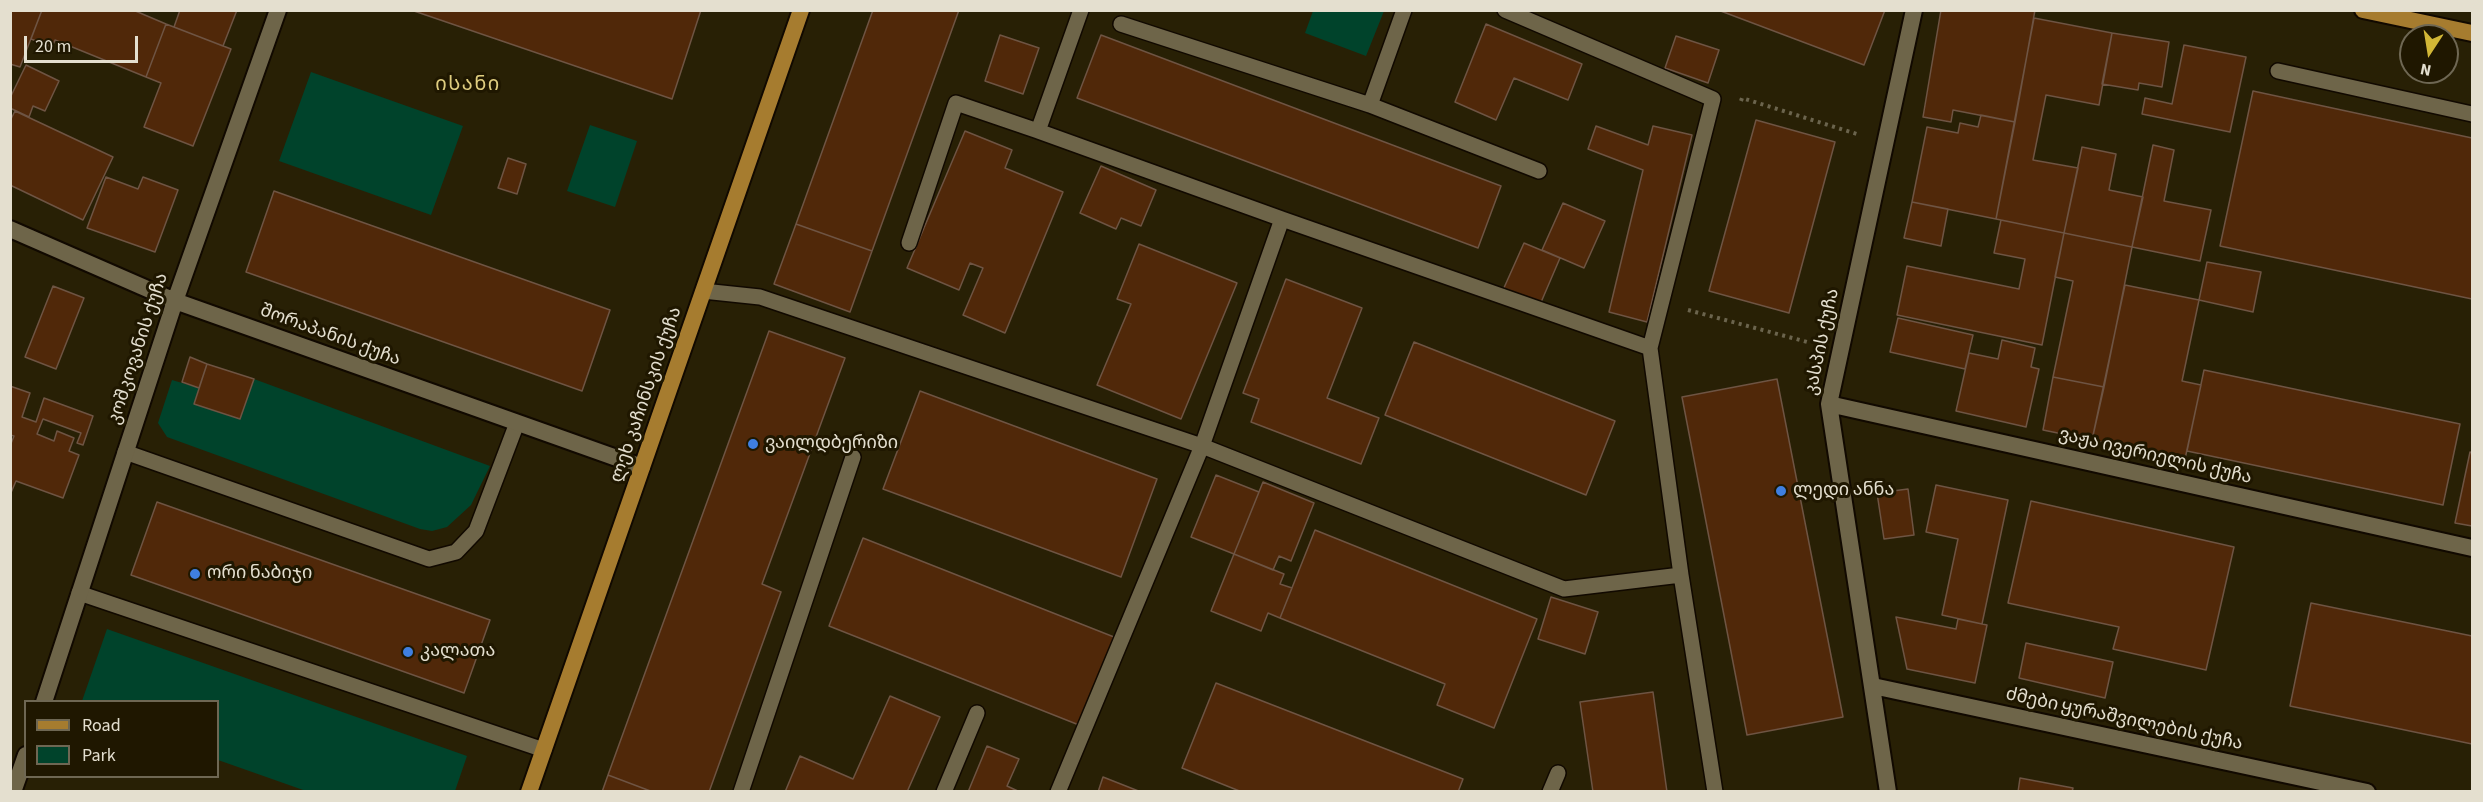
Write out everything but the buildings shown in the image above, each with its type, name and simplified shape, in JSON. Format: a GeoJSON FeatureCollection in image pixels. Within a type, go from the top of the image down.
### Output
{"type":"FeatureCollection","features":[{"type":"Feature","properties":{"kind":"main road","name":"ლეხ კაჩინსკის ქუჩა"},"geometry":{"type":"LineString","coordinates":[[530,792],[801,10]]}},
{"type":"Feature","properties":{"kind":"main road"},"geometry":{"type":"LineString","coordinates":[[2363,10],[2472,33]]}},
{"type":"Feature","properties":{"kind":"street","name":"კოშკოვანის ქუჩა"},"geometry":{"type":"LineString","coordinates":[[45,700],[175,301],[278,10]]}},
{"type":"Feature","properties":{"kind":"street","name":"კასპის ქუჩა"},"geometry":{"type":"LineString","coordinates":[[1888,792],[1829,404],[1914,10]]}},
{"type":"Feature","properties":{"kind":"street","name":"შორაპანის ქუჩა"},"geometry":{"type":"LineString","coordinates":[[10,229],[175,301],[642,467]]}},
{"type":"Feature","properties":{"kind":"street","name":"ვაჟა ივერიელის ქუჩა"},"geometry":{"type":"LineString","coordinates":[[1829,404],[2472,548]]}},
{"type":"Feature","properties":{"kind":"street","name":"ძმები ყურაშვილების ქუჩა"},"geometry":{"type":"LineString","coordinates":[[1872,686],[2367,792]]}},
{"type":"Feature","properties":{"kind":"street"},"geometry":{"type":"LineString","coordinates":[[14,792],[24,762]]}},
{"type":"Feature","properties":{"kind":"lane"},"geometry":{"type":"LineString","coordinates":[[1038,131],[1081,10]]}},
{"type":"Feature","properties":{"kind":"lane"},"geometry":{"type":"LineString","coordinates":[[1370,105],[1404,10]]}},
{"type":"Feature","properties":{"kind":"lane"},"geometry":{"type":"LineString","coordinates":[[1505,10],[1713,99],[1650,348],[1681,576],[1715,792]]}},
{"type":"Feature","properties":{"kind":"lane"},"geometry":{"type":"LineString","coordinates":[[1121,24],[1370,105],[1539,171]]}},
{"type":"Feature","properties":{"kind":"lane"},"geometry":{"type":"LineString","coordinates":[[2278,71],[2472,114]]}},
{"type":"Feature","properties":{"kind":"lane"},"geometry":{"type":"LineString","coordinates":[[909,243],[956,103],[1650,348]]}},
{"type":"Feature","properties":{"kind":"lane"},"geometry":{"type":"LineString","coordinates":[[1058,792],[1202,446],[1282,219]]}},
{"type":"Feature","properties":{"kind":"lane"},"geometry":{"type":"LineString","coordinates":[[703,291],[760,297],[1202,446],[1564,589],[1681,576]]}},
{"type":"Feature","properties":{"kind":"lane"},"geometry":{"type":"LineString","coordinates":[[125,452],[429,559],[456,552],[476,531],[517,423]]}},
{"type":"Feature","properties":{"kind":"lane"},"geometry":{"type":"LineString","coordinates":[[741,792],[853,457]]}},
{"type":"Feature","properties":{"kind":"lane"},"geometry":{"type":"LineString","coordinates":[[79,593],[544,750]]}},
{"type":"Feature","properties":{"kind":"lane"},"geometry":{"type":"LineString","coordinates":[[944,792],[977,714]]}},
{"type":"Feature","properties":{"kind":"lane"},"geometry":{"type":"LineString","coordinates":[[1550,792],[1558,773]]}},
{"type":"Feature","properties":{"kind":"path"},"geometry":{"type":"LineString","coordinates":[[1738,109],[1742,98],[1864,136]]}},
{"type":"Feature","properties":{"kind":"path"},"geometry":{"type":"LineString","coordinates":[[1661,303],[1811,343]]}},
{"type":"Feature","properties":{"kind":"green space"},"geometry":{"type":"Polygon","coordinates":[[[1313,10],[1384,11],[1366,56],[1305,33],[1313,10]]]}},
{"type":"Feature","properties":{"kind":"green space"},"geometry":{"type":"Polygon","coordinates":[[[311,72],[463,126],[431,215],[279,161],[311,72]]]}},
{"type":"Feature","properties":{"kind":"green space"},"geometry":{"type":"Polygon","coordinates":[[[590,125],[637,141],[615,207],[567,191],[590,125]]]}},
{"type":"Feature","properties":{"kind":"green space"},"geometry":{"type":"Polygon","coordinates":[[[254,379],[490,466],[471,505],[447,527],[432,531],[420,529],[167,437],[158,423],[172,380],[199,388],[194,404],[240,419],[254,379]]]}},
{"type":"Feature","properties":{"kind":"green space"},"geometry":{"type":"Polygon","coordinates":[[[107,629],[467,756],[455,791],[306,791],[219,760],[219,700],[82,700],[107,629]]]}},
{"type":"Feature","properties":{"kind":"place","name":"ვაილდბერიზი"},"geometry":{"type":"Point","coordinates":[753,444]}},
{"type":"Feature","properties":{"kind":"place","name":"ლედი ანნა"},"geometry":{"type":"Point","coordinates":[1781,491]}},
{"type":"Feature","properties":{"kind":"place","name":"ორი ნაბიჯი"},"geometry":{"type":"Point","coordinates":[195,574]}},
{"type":"Feature","properties":{"kind":"place","name":"კალათა"},"geometry":{"type":"Point","coordinates":[408,652]}},
{"type":"Feature","properties":{"kind":"district","name":"ისანი"},"geometry":{"type":"Point","coordinates":[468,86]}}]}
